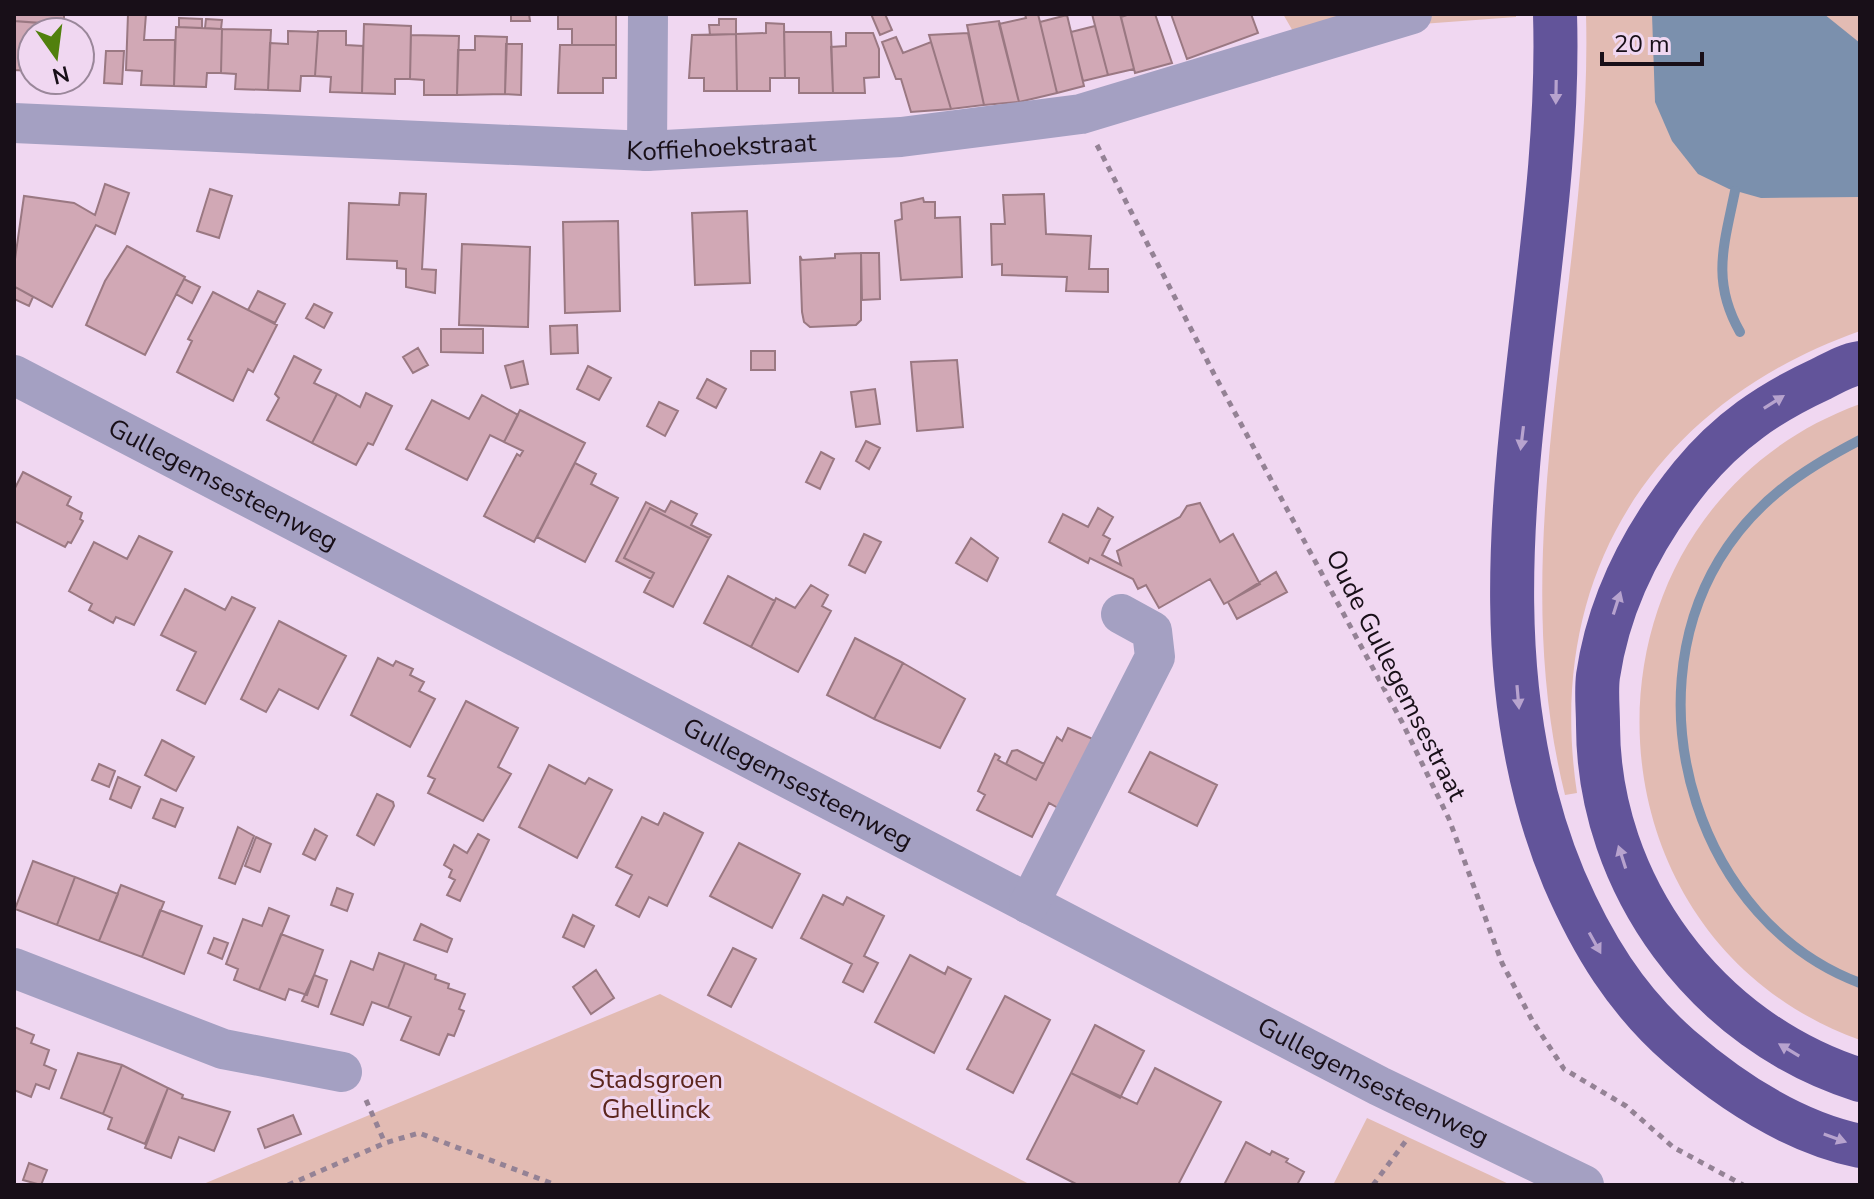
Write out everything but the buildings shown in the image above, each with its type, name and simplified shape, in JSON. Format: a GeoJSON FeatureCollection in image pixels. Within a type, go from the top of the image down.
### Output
{"type":"FeatureCollection","features":[{"type":"Feature","properties":{"kind":"highway"},"geometry":{"type":"LineString","coordinates":[[1555,14],[1554,145],[1518,471],[1511,564],[1519,706],[1528,771],[1550,845],[1581,919],[1623,988],[1661,1031],[1715,1077],[1789,1121],[1860,1146]]}},
{"type":"Feature","properties":{"kind":"highway"},"geometry":{"type":"LineString","coordinates":[[1860,363],[1785,396],[1740,424],[1709,455],[1659,515],[1626,578],[1610,626],[1598,678],[1598,706],[1604,798],[1625,868],[1666,939],[1713,994],[1771,1039],[1817,1066],[1860,1080]]}},
{"type":"Feature","properties":{"kind":"street"},"geometry":{"type":"LineString","coordinates":[[647,151],[648,14]]}},
{"type":"Feature","properties":{"kind":"street","name":"Koffiehoekstraat"},"geometry":{"type":"LineString","coordinates":[[14,123],[647,151],[901,137],[1081,114],[1412,14]]}},
{"type":"Feature","properties":{"kind":"street","name":"Gullegemsesteenweg"},"geometry":{"type":"LineString","coordinates":[[14,375],[1428,1110],[1584,1185]]}},
{"type":"Feature","properties":{"kind":"street"},"geometry":{"type":"LineString","coordinates":[[1029,904],[1155,657],[1152,631],[1121,614]]}},
{"type":"Feature","properties":{"kind":"street"},"geometry":{"type":"LineString","coordinates":[[14,968],[223,1049],[342,1072]]}},
{"type":"Feature","properties":{"kind":"path","name":"Oude Gullegemsestraat"},"geometry":{"type":"LineString","coordinates":[[1081,114],[1214,374],[1402,722],[1449,819],[1502,963],[1532,1020],[1564,1069],[1626,1106],[1673,1147],[1743,1185]]}},
{"type":"Feature","properties":{"kind":"path"},"geometry":{"type":"LineString","coordinates":[[342,1072],[367,1102],[385,1143]]}},
{"type":"Feature","properties":{"kind":"path"},"geometry":{"type":"LineString","coordinates":[[1373,1185],[1428,1110]]}},
{"type":"Feature","properties":{"kind":"path"},"geometry":{"type":"LineString","coordinates":[[288,1185],[385,1143],[419,1133],[556,1185]]}},
{"type":"Feature","properties":{"kind":"green space"},"geometry":{"type":"Polygon","coordinates":[[[1283,14],[1359,14],[1294,33],[1283,14]]]}},
{"type":"Feature","properties":{"kind":"green space"},"geometry":{"type":"Polygon","coordinates":[[[1405,14],[1516,14],[1516,17],[1408,25],[1405,14]]]}},
{"type":"Feature","properties":{"kind":"green space"},"geometry":{"type":"Polygon","coordinates":[[[1586,14],[1860,14],[1860,331],[1787,363],[1724,403],[1671,452],[1629,508],[1598,570],[1578,639],[1571,714],[1577,793],[1565,795],[1548,698],[1542,601],[1545,504],[1577,210],[1584,112],[1586,14]]]}},
{"type":"Feature","properties":{"kind":"green space"},"geometry":{"type":"Polygon","coordinates":[[[1860,404],[1860,1040],[1764,987],[1695,911],[1653,820],[1640,722],[1653,624],[1695,534],[1764,458],[1860,404]]]}},
{"type":"Feature","properties":{"kind":"green space","name":"Stadsgroen Ghellinck"},"geometry":{"type":"Polygon","coordinates":[[[660,994],[1031,1185],[201,1185],[660,994]]]}},
{"type":"Feature","properties":{"kind":"green space"},"geometry":{"type":"Polygon","coordinates":[[[1367,1118],[1511,1185],[1333,1185],[1367,1118]]]}},
{"type":"Feature","properties":{"kind":"water"},"geometry":{"type":"Polygon","coordinates":[[[1652,14],[1824,14],[1860,43],[1860,197],[1761,198],[1729,189],[1698,174],[1672,141],[1655,102],[1652,14]]]}},
{"type":"Feature","properties":{"kind":"waterway"},"geometry":{"type":"LineString","coordinates":[[1735,191],[1722,263],[1725,296],[1740,332]]}},
{"type":"Feature","properties":{"kind":"waterway"},"geometry":{"type":"LineString","coordinates":[[1860,440],[1818,463],[1781,490],[1733,539],[1719,560],[1693,617],[1682,679],[1683,742],[1696,803],[1722,861],[1758,912],[1804,954],[1860,983]]}}]}
